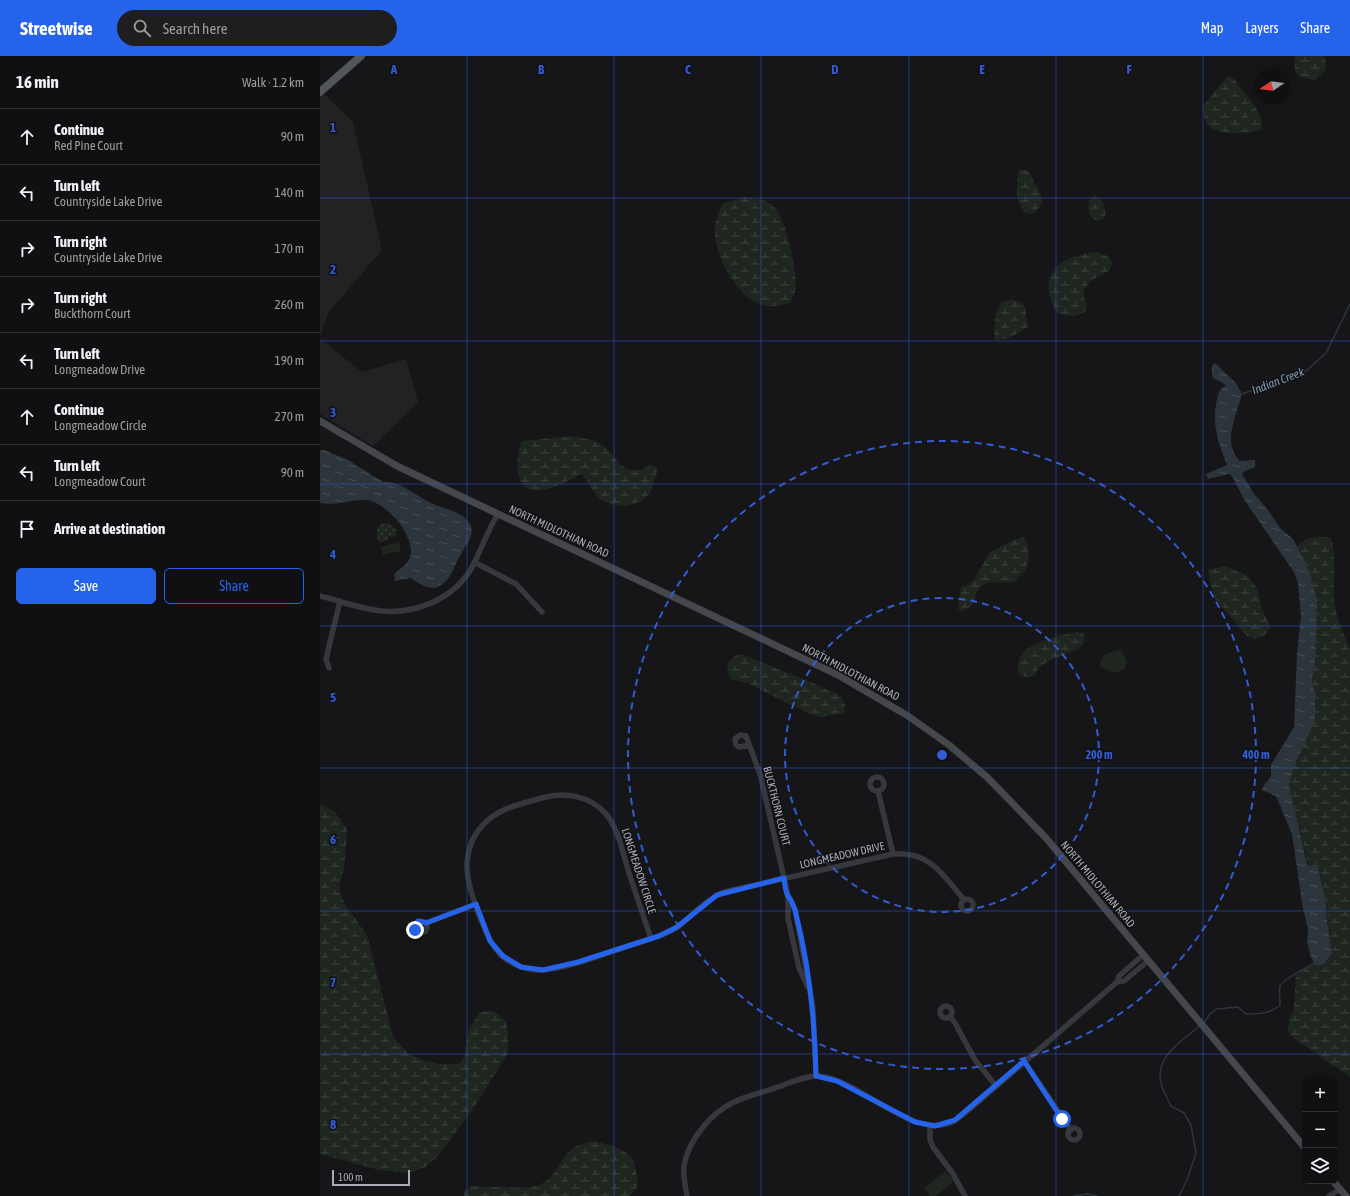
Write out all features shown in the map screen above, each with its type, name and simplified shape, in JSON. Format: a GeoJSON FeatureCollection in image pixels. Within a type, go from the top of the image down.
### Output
{"type":"FeatureCollection","features":[{"type":"Feature","properties":{"kind":"main road"},"geometry":{"type":"LineString","coordinates":[[320,92],[361,56]]}},
{"type":"Feature","properties":{"kind":"main road","name":"NORTH MIDLOTHIAN ROAD"},"geometry":{"type":"LineString","coordinates":[[320,421],[397,466],[838,675],[908,716],[949,745],[993,784],[1046,838],[1302,1144]]}},
{"type":"Feature","properties":{"kind":"main road"},"geometry":{"type":"LineString","coordinates":[[1336,1184],[1346,1196]]}},
{"type":"Feature","properties":{"kind":"street"},"geometry":{"type":"LineString","coordinates":[[320,596],[382,611],[397,611],[423,606],[452,590],[466,576],[498,514]]}},
{"type":"Feature","properties":{"kind":"street"},"geometry":{"type":"LineString","coordinates":[[474,562],[516,584],[542,612]]}},
{"type":"Feature","properties":{"kind":"street"},"geometry":{"type":"LineString","coordinates":[[329,668],[326,659],[340,601]]}},
{"type":"Feature","properties":{"kind":"street","name":"BUCKTHORN COURT"},"geometry":{"type":"LineString","coordinates":[[749,745],[760,774],[784,878],[788,896],[788,918],[799,968],[808,987],[813,1008],[816,1076]]}},
{"type":"Feature","properties":{"kind":"street"},"geometry":{"type":"LineString","coordinates":[[878,791],[892,854]]}},
{"type":"Feature","properties":{"kind":"street","name":"LONGMEADOW CIRCLE"},"geometry":{"type":"LineString","coordinates":[[549,796],[572,796],[584,799],[598,806],[613,825],[651,939],[555,968],[534,970],[514,964],[494,948],[485,931],[476,904],[467,864],[472,842],[482,825],[495,814],[512,807],[549,796]]}},
{"type":"Feature","properties":{"kind":"street","name":"LONGMEADOW DRIVE"},"geometry":{"type":"LineString","coordinates":[[651,939],[677,927],[717,895],[784,878],[892,854],[910,854],[926,859],[948,880],[964,900]]}},
{"type":"Feature","properties":{"kind":"street"},"geometry":{"type":"LineString","coordinates":[[426,923],[476,904]]}},
{"type":"Feature","properties":{"kind":"street"},"geometry":{"type":"LineString","coordinates":[[687,1196],[684,1174],[688,1153],[701,1131],[716,1115],[731,1104],[749,1096],[816,1076],[837,1081],[915,1122],[930,1126],[940,1125],[955,1120],[1117,982],[1124,981],[1145,958]]}},
{"type":"Feature","properties":{"kind":"street"},"geometry":{"type":"LineString","coordinates":[[950,1016],[956,1023],[975,1060],[996,1086]]}},
{"type":"Feature","properties":{"kind":"street"},"geometry":{"type":"LineString","coordinates":[[1024,1061],[1070,1130]]}},
{"type":"Feature","properties":{"kind":"street"},"geometry":{"type":"LineString","coordinates":[[930,1126],[930,1140],[933,1147],[953,1174],[964,1196]]}},
{"type":"Feature","properties":{"kind":"street"},"geometry":{"type":"LineString","coordinates":[[1330,1196],[1340,1189]]}},
{"type":"Feature","properties":{"kind":"shaded area"},"geometry":{"type":"Polygon","coordinates":[[[324,94],[353,122],[382,250],[328,313],[320,337],[320,97],[324,94]]]}},
{"type":"Feature","properties":{"kind":"shaded area"},"geometry":{"type":"Polygon","coordinates":[[[320,339],[362,372],[406,359],[418,402],[373,446],[320,414],[320,339]]]}},
{"type":"Feature","properties":{"kind":"green space"},"geometry":{"type":"Polygon","coordinates":[[[1295,56],[1324,56],[1326,64],[1325,70],[1314,80],[1299,77],[1295,70],[1295,56]]]}},
{"type":"Feature","properties":{"kind":"green space"},"geometry":{"type":"Polygon","coordinates":[[[1227,77],[1231,77],[1235,80],[1256,108],[1262,129],[1250,132],[1233,133],[1217,131],[1207,124],[1203,106],[1227,77]]]}},
{"type":"Feature","properties":{"kind":"green space"},"geometry":{"type":"Polygon","coordinates":[[[1019,170],[1028,170],[1041,195],[1042,203],[1035,213],[1027,214],[1020,205],[1017,194],[1019,170]]]}},
{"type":"Feature","properties":{"kind":"green space"},"geometry":{"type":"Polygon","coordinates":[[[1095,195],[1105,206],[1106,213],[1103,220],[1097,221],[1090,215],[1089,212],[1089,200],[1095,195]]]}},
{"type":"Feature","properties":{"kind":"green space"},"geometry":{"type":"Polygon","coordinates":[[[744,197],[768,202],[777,210],[782,220],[790,245],[795,272],[795,292],[790,303],[778,306],[765,306],[755,302],[746,296],[738,287],[724,266],[716,244],[715,226],[717,219],[722,204],[744,197]]]}},
{"type":"Feature","properties":{"kind":"green space"},"geometry":{"type":"Polygon","coordinates":[[[1097,252],[1109,257],[1112,262],[1110,270],[1092,280],[1086,287],[1084,292],[1086,306],[1085,312],[1075,316],[1058,314],[1051,301],[1049,289],[1050,278],[1054,270],[1062,263],[1072,258],[1083,254],[1097,252]]]}},
{"type":"Feature","properties":{"kind":"green space"},"geometry":{"type":"Polygon","coordinates":[[[1004,301],[1019,301],[1025,307],[1028,327],[1008,338],[999,340],[995,339],[995,324],[998,308],[1004,301]]]}},
{"type":"Feature","properties":{"kind":"green space"},"geometry":{"type":"Polygon","coordinates":[[[572,436],[599,443],[627,469],[641,469],[650,465],[657,467],[658,470],[649,494],[644,499],[631,505],[624,506],[610,504],[598,497],[581,474],[564,483],[544,490],[527,488],[521,482],[518,471],[518,455],[522,441],[572,436]]]}},
{"type":"Feature","properties":{"kind":"green space"},"geometry":{"type":"Polygon","coordinates":[[[382,523],[388,523],[397,530],[394,537],[390,536],[388,540],[380,542],[378,540],[377,531],[382,523]]]}},
{"type":"Feature","properties":{"kind":"green space"},"geometry":{"type":"Polygon","coordinates":[[[1023,537],[1026,540],[1029,552],[1028,561],[1026,569],[1015,582],[988,583],[977,590],[973,604],[970,607],[961,611],[958,609],[961,587],[970,583],[975,578],[989,553],[1009,542],[1023,537]]]}},
{"type":"Feature","properties":{"kind":"green space"},"geometry":{"type":"Polygon","coordinates":[[[1320,537],[1331,538],[1334,555],[1335,608],[1350,649],[1350,1077],[1296,1040],[1288,1032],[1289,1019],[1294,1009],[1296,975],[1314,963],[1318,966],[1331,947],[1321,876],[1318,866],[1311,868],[1308,864],[1289,785],[1294,766],[1315,720],[1315,693],[1312,680],[1315,663],[1309,570],[1297,546],[1307,539],[1320,537]]]}},
{"type":"Feature","properties":{"kind":"green space"},"geometry":{"type":"Polygon","coordinates":[[[399,542],[401,551],[383,555],[381,547],[399,542]]]}},
{"type":"Feature","properties":{"kind":"green space"},"geometry":{"type":"Polygon","coordinates":[[[1225,566],[1242,573],[1249,578],[1258,590],[1261,607],[1271,627],[1265,635],[1255,639],[1247,636],[1216,600],[1210,583],[1208,570],[1225,566]]]}},
{"type":"Feature","properties":{"kind":"green space"},"geometry":{"type":"Polygon","coordinates":[[[1077,632],[1084,633],[1084,643],[1078,648],[1044,664],[1035,675],[1029,677],[1020,676],[1018,665],[1021,656],[1027,649],[1057,636],[1077,632]]]}},
{"type":"Feature","properties":{"kind":"green space"},"geometry":{"type":"Polygon","coordinates":[[[1121,650],[1127,661],[1124,670],[1113,673],[1100,666],[1100,660],[1107,653],[1121,650]]]}},
{"type":"Feature","properties":{"kind":"green space"},"geometry":{"type":"Polygon","coordinates":[[[741,654],[811,682],[842,697],[845,705],[844,713],[820,717],[812,715],[747,683],[731,679],[727,667],[728,663],[733,657],[741,654]]]}},
{"type":"Feature","properties":{"kind":"green space"},"geometry":{"type":"Polygon","coordinates":[[[320,804],[335,812],[347,829],[344,868],[339,887],[344,903],[367,935],[393,1037],[408,1053],[424,1061],[439,1064],[459,1064],[465,1056],[468,1031],[479,1013],[487,1011],[495,1012],[506,1021],[508,1053],[475,1106],[438,1156],[425,1167],[408,1173],[379,1170],[320,1154],[320,804]]]}},
{"type":"Feature","properties":{"kind":"green space"},"geometry":{"type":"Polygon","coordinates":[[[593,1141],[616,1147],[631,1157],[635,1165],[638,1186],[630,1196],[464,1196],[464,1192],[471,1186],[516,1188],[539,1185],[553,1174],[572,1149],[581,1144],[593,1141]]]}},
{"type":"Feature","properties":{"kind":"green space"},"geometry":{"type":"Polygon","coordinates":[[[945,1171],[954,1181],[936,1196],[930,1196],[924,1188],[945,1171]]]}},
{"type":"Feature","properties":{"kind":"water"},"geometry":{"type":"Polygon","coordinates":[[[1215,363],[1236,383],[1242,394],[1232,428],[1232,445],[1234,454],[1240,461],[1255,460],[1255,467],[1243,472],[1242,474],[1254,494],[1268,510],[1280,528],[1293,539],[1309,570],[1317,601],[1315,663],[1312,680],[1315,693],[1315,721],[1294,766],[1289,785],[1307,864],[1311,867],[1318,866],[1325,898],[1332,954],[1323,964],[1318,966],[1314,963],[1311,957],[1307,942],[1308,930],[1302,903],[1292,834],[1276,796],[1262,790],[1271,776],[1271,765],[1294,727],[1297,654],[1301,616],[1298,583],[1294,572],[1245,501],[1232,476],[1229,474],[1208,479],[1206,474],[1227,465],[1219,442],[1215,420],[1218,395],[1221,389],[1226,385],[1212,377],[1212,366],[1215,363]]]}},
{"type":"Feature","properties":{"kind":"water"},"geometry":{"type":"Polygon","coordinates":[[[320,450],[324,450],[348,460],[383,482],[395,483],[427,501],[457,513],[466,519],[472,528],[471,536],[458,558],[451,574],[444,583],[440,586],[432,588],[422,585],[410,578],[395,581],[394,575],[406,564],[411,551],[409,541],[399,522],[383,507],[366,500],[355,500],[332,504],[320,503],[320,450]]]}},
{"type":"Feature","properties":{"kind":"waterway","name":"Indian Creek"},"geometry":{"type":"LineString","coordinates":[[1242,394],[1306,371],[1326,353],[1350,304]]}},
{"type":"Feature","properties":{"kind":"waterway","name":"Indian Creek"},"geometry":{"type":"LineString","coordinates":[[1204,1023],[1210,1014],[1216,1009],[1238,1007],[1246,1014],[1260,1014],[1276,1008],[1280,1005],[1281,983],[1314,963]]}},
{"type":"Feature","properties":{"kind":"waterway","name":"Indian Creek"},"geometry":{"type":"LineString","coordinates":[[1179,1196],[1187,1180],[1196,1153],[1191,1125],[1184,1113],[1171,1106],[1164,1092],[1160,1077],[1161,1068],[1168,1054],[1199,1026]]}},
{"type":"Feature","properties":{"kind":"waterway","name":"Indian Creek"},"geometry":{"type":"LineString","coordinates":[[1073,1196],[1087,1194],[1097,1196]]}},
{"type":"Feature","properties":{"kind":"route"},"geometry":{"type":"LineString","coordinates":[[415,930],[414,926],[416,922],[420,920],[426,923],[433,919],[476,904],[485,931],[494,948],[514,964],[534,970],[543,970],[578,962],[659,936],[677,927],[717,895],[784,878],[788,896],[795,909],[808,975],[808,987],[813,1008],[816,1076],[826,1077],[837,1081],[872,1098],[915,1122],[935,1126],[950,1123],[955,1120],[970,1109],[1024,1061],[1062,1119]]}}]}
